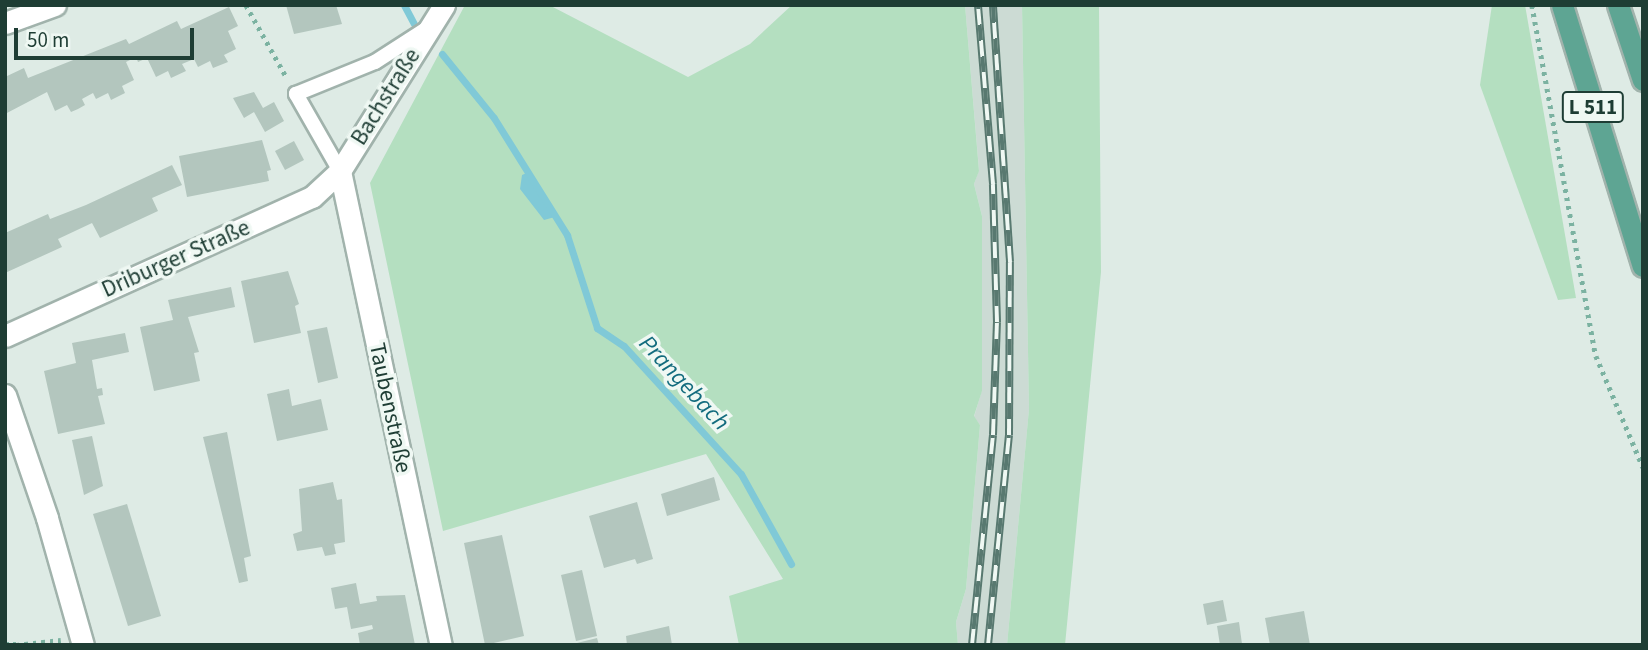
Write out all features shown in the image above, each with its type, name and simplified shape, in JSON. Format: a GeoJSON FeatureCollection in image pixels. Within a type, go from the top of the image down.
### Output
{"type":"FeatureCollection","features":[{"type":"Feature","properties":{"kind":"main road","name":"L 511"},"geometry":{"type":"LineString","coordinates":[[1562,5],[1643,266]]}},
{"type":"Feature","properties":{"kind":"main road","name":"L 511"},"geometry":{"type":"LineString","coordinates":[[1618,5],[1643,80]]}},
{"type":"Feature","properties":{"kind":"street"},"geometry":{"type":"LineString","coordinates":[[5,23],[55,5]]}},
{"type":"Feature","properties":{"kind":"street","name":"Bachstraße"},"geometry":{"type":"LineString","coordinates":[[340,171],[444,5]]}},
{"type":"Feature","properties":{"kind":"street","name":"Driburger Straße"},"geometry":{"type":"LineString","coordinates":[[5,336],[312,197],[340,171]]}},
{"type":"Feature","properties":{"kind":"street","name":"Taubenstraße"},"geometry":{"type":"LineString","coordinates":[[340,171],[441,645]]}},
{"type":"Feature","properties":{"kind":"street"},"geometry":{"type":"LineString","coordinates":[[5,395],[47,518],[83,643]]}},
{"type":"Feature","properties":{"kind":"lane","name":"Bachstraße"},"geometry":{"type":"LineString","coordinates":[[296,94],[375,62],[433,24]]}},
{"type":"Feature","properties":{"kind":"lane"},"geometry":{"type":"LineString","coordinates":[[296,94],[340,171]]}},
{"type":"Feature","properties":{"kind":"path"},"geometry":{"type":"LineString","coordinates":[[246,5],[296,94]]}},
{"type":"Feature","properties":{"kind":"path"},"geometry":{"type":"LineString","coordinates":[[1532,5],[1596,356],[1643,467]]}},
{"type":"Feature","properties":{"kind":"path"},"geometry":{"type":"LineString","coordinates":[[5,644],[83,643]]}},
{"type":"Feature","properties":{"kind":"shaded area"},"geometry":{"type":"Polygon","coordinates":[[[965,5],[1022,5],[1029,409],[1007,645],[958,645],[956,622],[966,589],[980,425],[974,417],[982,390],[982,216],[974,184],[979,170],[965,5]]]}},
{"type":"Feature","properties":{"kind":"green space"},"geometry":{"type":"Polygon","coordinates":[[[465,5],[549,5],[688,77],[750,44],[792,5],[965,5],[979,171],[974,184],[982,216],[982,391],[974,416],[980,425],[966,589],[956,622],[958,645],[739,645],[729,596],[783,579],[706,454],[443,531],[370,183],[465,5]]]}},
{"type":"Feature","properties":{"kind":"green space"},"geometry":{"type":"Polygon","coordinates":[[[1022,5],[1099,5],[1101,272],[1065,645],[1007,645],[1029,409],[1022,5]]]}},
{"type":"Feature","properties":{"kind":"green space"},"geometry":{"type":"Polygon","coordinates":[[[1492,5],[1525,5],[1576,298],[1558,300],[1480,85],[1492,5]]]}},
{"type":"Feature","properties":{"kind":"water"},"geometry":{"type":"Polygon","coordinates":[[[529,172],[555,217],[544,220],[520,189],[522,175],[529,172]]]}},
{"type":"Feature","properties":{"kind":"building"},"geometry":{"type":"Polygon","coordinates":[[[286,5],[336,5],[342,24],[294,34],[286,5]]]}},
{"type":"Feature","properties":{"kind":"building"},"geometry":{"type":"Polygon","coordinates":[[[229,7],[238,26],[228,31],[236,49],[224,55],[228,62],[213,68],[210,61],[198,67],[194,59],[182,64],[186,71],[171,78],[168,71],[156,77],[147,58],[138,62],[136,57],[126,62],[134,80],[122,86],[125,93],[111,100],[108,93],[96,99],[93,93],[82,99],[85,105],[78,109],[71,112],[67,105],[55,111],[47,92],[5,114],[5,77],[24,68],[28,78],[126,39],[129,44],[177,21],[181,29],[229,7]]]}},
{"type":"Feature","properties":{"kind":"building"},"geometry":{"type":"Polygon","coordinates":[[[254,92],[263,108],[274,102],[284,121],[265,132],[254,112],[244,118],[233,98],[254,92]]]}},
{"type":"Feature","properties":{"kind":"building"},"geometry":{"type":"Polygon","coordinates":[[[262,140],[271,170],[267,171],[269,181],[187,197],[179,156],[262,140]]]}},
{"type":"Feature","properties":{"kind":"building"},"geometry":{"type":"Polygon","coordinates":[[[294,141],[304,160],[285,170],[275,151],[294,141]]]}},
{"type":"Feature","properties":{"kind":"building"},"geometry":{"type":"Polygon","coordinates":[[[172,165],[182,185],[152,198],[158,211],[100,238],[92,223],[58,239],[62,247],[5,273],[5,233],[48,214],[50,219],[86,205],[172,165]]]}},
{"type":"Feature","properties":{"kind":"building"},"geometry":{"type":"Polygon","coordinates":[[[288,271],[299,304],[295,306],[301,333],[254,343],[241,281],[288,271]]]}},
{"type":"Feature","properties":{"kind":"building"},"geometry":{"type":"Polygon","coordinates":[[[231,287],[235,307],[188,317],[199,352],[194,353],[200,381],[154,391],[140,327],[173,320],[168,300],[231,287]]]}},
{"type":"Feature","properties":{"kind":"building"},"geometry":{"type":"Polygon","coordinates":[[[327,327],[338,378],[318,383],[307,331],[327,327]]]}},
{"type":"Feature","properties":{"kind":"building"},"geometry":{"type":"Polygon","coordinates":[[[125,333],[129,352],[92,360],[97,389],[102,388],[103,395],[98,396],[105,424],[58,434],[44,371],[76,363],[72,343],[125,333]]]}},
{"type":"Feature","properties":{"kind":"building"},"geometry":{"type":"Polygon","coordinates":[[[289,389],[292,406],[321,399],[328,430],[277,441],[267,394],[289,389]]]}},
{"type":"Feature","properties":{"kind":"building"},"geometry":{"type":"Polygon","coordinates":[[[227,432],[251,556],[244,558],[248,581],[239,583],[203,437],[227,432]]]}},
{"type":"Feature","properties":{"kind":"building"},"geometry":{"type":"Polygon","coordinates":[[[92,436],[103,486],[84,495],[72,440],[92,436]]]}},
{"type":"Feature","properties":{"kind":"building"},"geometry":{"type":"Polygon","coordinates":[[[714,477],[720,500],[667,516],[661,494],[714,477]]]}},
{"type":"Feature","properties":{"kind":"building"},"geometry":{"type":"Polygon","coordinates":[[[333,482],[337,500],[342,499],[345,542],[334,544],[336,554],[325,556],[322,547],[297,551],[293,534],[302,531],[299,489],[333,482]]]}},
{"type":"Feature","properties":{"kind":"building"},"geometry":{"type":"Polygon","coordinates":[[[637,502],[653,559],[637,564],[635,559],[604,568],[589,516],[637,502]]]}},
{"type":"Feature","properties":{"kind":"building"},"geometry":{"type":"Polygon","coordinates":[[[127,504],[161,616],[128,626],[93,514],[127,504]]]}},
{"type":"Feature","properties":{"kind":"building"},"geometry":{"type":"Polygon","coordinates":[[[502,535],[524,636],[485,645],[464,543],[502,535]]]}},
{"type":"Feature","properties":{"kind":"building"},"geometry":{"type":"Polygon","coordinates":[[[582,570],[597,636],[576,641],[561,575],[582,570]]]}},
{"type":"Feature","properties":{"kind":"building"},"geometry":{"type":"Polygon","coordinates":[[[356,583],[360,604],[377,601],[376,596],[405,595],[415,645],[360,645],[358,633],[373,629],[372,625],[351,629],[347,607],[335,609],[331,588],[356,583]]]}},
{"type":"Feature","properties":{"kind":"building"},"geometry":{"type":"Polygon","coordinates":[[[1223,600],[1227,621],[1207,625],[1203,604],[1223,600]]]}},
{"type":"Feature","properties":{"kind":"building"},"geometry":{"type":"Polygon","coordinates":[[[1304,611],[1310,645],[1270,645],[1265,618],[1304,611]]]}},
{"type":"Feature","properties":{"kind":"building"},"geometry":{"type":"Polygon","coordinates":[[[1239,622],[1242,644],[1220,645],[1217,626],[1239,622]]]}},
{"type":"Feature","properties":{"kind":"building"},"geometry":{"type":"Polygon","coordinates":[[[669,626],[672,645],[627,645],[626,636],[669,626]]]}},
{"type":"Feature","properties":{"kind":"building"},"geometry":{"type":"Polygon","coordinates":[[[597,638],[599,645],[573,645],[573,644],[597,638]]]}},
{"type":"Feature","properties":{"kind":"waterway","name":"Prangebach"},"geometry":{"type":"LineString","coordinates":[[404,5],[414,24]]}},
{"type":"Feature","properties":{"kind":"waterway","name":"Prangebach"},"geometry":{"type":"LineString","coordinates":[[442,54],[494,118],[567,235],[597,328],[624,346],[741,474],[791,564]]}},
{"type":"Feature","properties":{"kind":"railway"},"geometry":{"type":"LineString","coordinates":[[972,645],[993,435],[997,322],[993,184],[978,5]]}},
{"type":"Feature","properties":{"kind":"railway"},"geometry":{"type":"LineString","coordinates":[[988,645],[1009,435],[1010,262],[993,5]]}}]}
